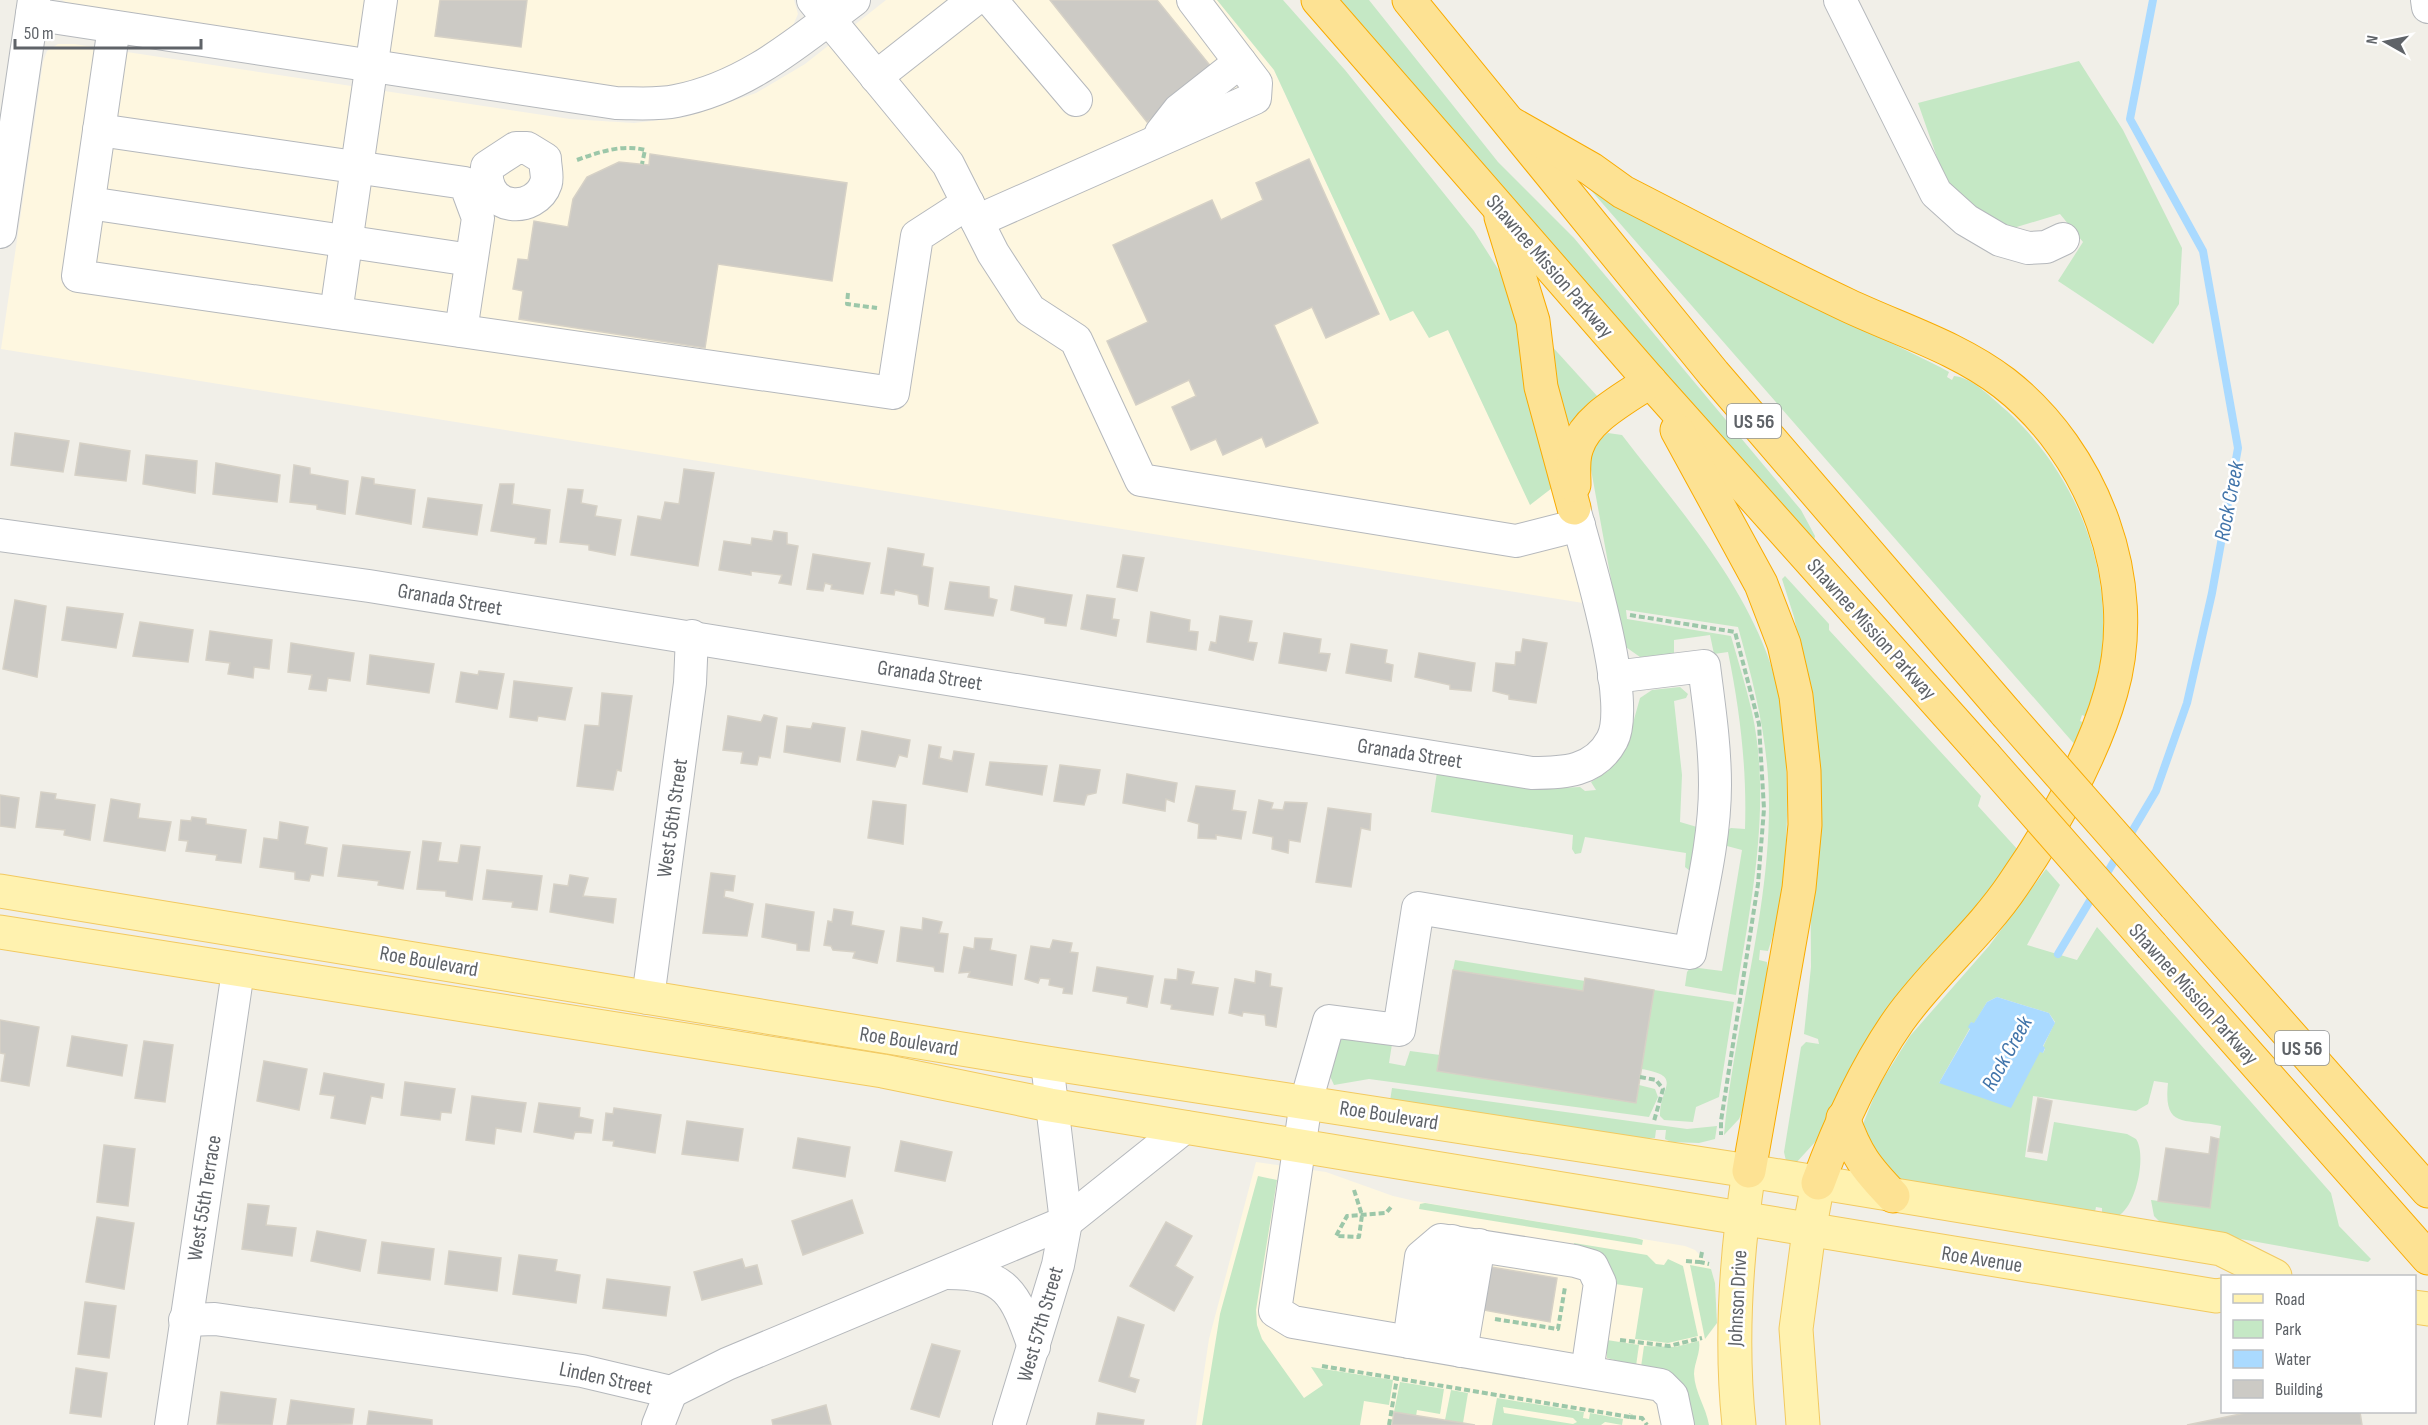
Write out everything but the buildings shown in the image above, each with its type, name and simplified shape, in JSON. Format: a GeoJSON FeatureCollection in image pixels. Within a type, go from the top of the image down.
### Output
{"type":"FeatureCollection","features":[{"type":"Feature","properties":{"kind":"highway","name":"Shawnee Mission Parkway"},"geometry":{"type":"LineString","coordinates":[[1318,0],[1650,381],[2428,1258]]}},
{"type":"Feature","properties":{"kind":"highway","name":"US 56"},"geometry":{"type":"LineString","coordinates":[[1409,0],[1714,374],[2006,713],[2428,1191]]}},
{"type":"Feature","properties":{"kind":"highway"},"geometry":{"type":"LineString","coordinates":[[1510,123],[1591,169],[1623,192],[1747,256],[1969,359],[2030,404],[2046,422],[2074,462],[2096,504],[2113,554],[2120,601],[2119,647],[2112,690],[2098,729],[2059,808],[2013,885],[1900,1019],[1872,1064],[1843,1118],[1818,1183]]}},
{"type":"Feature","properties":{"kind":"highway"},"geometry":{"type":"LineString","coordinates":[[1496,204],[1533,321],[1541,387],[1576,516]]}},
{"type":"Feature","properties":{"kind":"highway"},"geometry":{"type":"LineString","coordinates":[[1576,516],[1574,458],[1582,434],[1591,423],[1650,381],[1761,584],[1784,644],[1796,696],[1804,775],[1805,825],[1799,888],[1749,1171]]}},
{"type":"Feature","properties":{"kind":"highway"},"geometry":{"type":"LineString","coordinates":[[1843,1118],[1851,1142],[1865,1168],[1893,1196]]}},
{"type":"Feature","properties":{"kind":"main road","name":"Roe Boulevard"},"geometry":{"type":"LineString","coordinates":[[0,891],[1047,1063],[1818,1183]]}},
{"type":"Feature","properties":{"kind":"main road","name":"Roe Boulevard"},"geometry":{"type":"LineString","coordinates":[[0,932],[883,1071],[1050,1105],[1742,1220]]}},
{"type":"Feature","properties":{"kind":"main road","name":"Johnson Drive"},"geometry":{"type":"LineString","coordinates":[[1739,1425],[1733,1368],[1742,1220],[1749,1171]]}},
{"type":"Feature","properties":{"kind":"main road"},"geometry":{"type":"LineString","coordinates":[[1803,1425],[1796,1329],[1818,1183],[2221,1250],[2273,1275]]}},
{"type":"Feature","properties":{"kind":"main road","name":"Roe Avenue"},"geometry":{"type":"LineString","coordinates":[[1742,1220],[2216,1296],[2221,1295]]}},
{"type":"Feature","properties":{"kind":"street"},"geometry":{"type":"LineString","coordinates":[[336,312],[381,0]]}},
{"type":"Feature","properties":{"kind":"street"},"geometry":{"type":"LineString","coordinates":[[0,232],[33,7],[114,27],[616,103],[675,101],[726,87],[768,65],[821,10],[854,0]]}},
{"type":"Feature","properties":{"kind":"street"},"geometry":{"type":"LineString","coordinates":[[876,77],[974,0]]}},
{"type":"Feature","properties":{"kind":"street"},"geometry":{"type":"LineString","coordinates":[[991,0],[1076,100]]}},
{"type":"Feature","properties":{"kind":"street"},"geometry":{"type":"LineString","coordinates":[[114,27],[78,276],[892,393],[917,236],[972,212],[1153,143],[1254,98],[1257,83],[1193,0]]}},
{"type":"Feature","properties":{"kind":"street"},"geometry":{"type":"LineString","coordinates":[[1840,0],[1936,193],[1966,220],[2000,240],[2028,248],[2046,247],[2063,239]]}},
{"type":"Feature","properties":{"kind":"street"},"geometry":{"type":"LineString","coordinates":[[2427,0],[2428,7]]}},
{"type":"Feature","properties":{"kind":"street"},"geometry":{"type":"LineString","coordinates":[[821,10],[948,164],[972,212],[1030,310],[1076,340],[1141,480],[1516,541],[1576,516]]}},
{"type":"Feature","properties":{"kind":"street"},"geometry":{"type":"LineString","coordinates":[[99,130],[465,183],[483,201],[478,218],[461,331]]}},
{"type":"Feature","properties":{"kind":"street"},"geometry":{"type":"LineString","coordinates":[[89,203],[471,260]]}},
{"type":"Feature","properties":{"kind":"street","name":"Granada Street"},"geometry":{"type":"LineString","coordinates":[[0,535],[369,586],[692,636],[1532,773],[1564,773],[1592,763],[1612,741],[1620,717],[1601,605],[1576,516]]}},
{"type":"Feature","properties":{"kind":"street","name":"West 56th Street"},"geometry":{"type":"LineString","coordinates":[[648,998],[690,683],[692,636]]}},
{"type":"Feature","properties":{"kind":"street"},"geometry":{"type":"LineString","coordinates":[[1614,676],[1704,666],[1714,739],[1715,787],[1711,839],[1690,953],[1418,908],[1399,1030],[1329,1021],[1306,1102],[1275,1311],[1293,1322],[1587,1372],[1666,1388],[1674,1402],[1678,1425]]}},
{"type":"Feature","properties":{"kind":"street","name":"West 55th Terrace"},"geometry":{"type":"LineString","coordinates":[[171,1425],[238,971]]}},
{"type":"Feature","properties":{"kind":"street","name":"West 57th Street"},"geometry":{"type":"LineString","coordinates":[[1009,1425],[1058,1265],[1066,1222],[1050,1105],[1047,1063]]}},
{"type":"Feature","properties":{"kind":"street"},"geometry":{"type":"LineString","coordinates":[[1066,1222],[1185,1127]]}},
{"type":"Feature","properties":{"kind":"street","name":"Linden Street"},"geometry":{"type":"LineString","coordinates":[[185,1320],[215,1320],[571,1369],[671,1392],[727,1364],[1066,1222]]}},
{"type":"Feature","properties":{"kind":"street"},"geometry":{"type":"LineString","coordinates":[[1435,1346],[1421,1257],[1441,1240],[1586,1263],[1596,1270],[1600,1283],[1587,1372]]}},
{"type":"Feature","properties":{"kind":"street"},"geometry":{"type":"LineString","coordinates":[[1435,1346],[1466,1243]]}},
{"type":"Feature","properties":{"kind":"street"},"geometry":{"type":"LineString","coordinates":[[946,1273],[977,1273],[1009,1290],[1024,1319],[1034,1347]]}},
{"type":"Feature","properties":{"kind":"street"},"geometry":{"type":"LineString","coordinates":[[658,1425],[671,1392]]}},
{"type":"Feature","properties":{"kind":"path"},"geometry":{"type":"LineString","coordinates":[[577,160],[604,151],[633,147],[645,150],[642,164]]}},
{"type":"Feature","properties":{"kind":"path"},"geometry":{"type":"LineString","coordinates":[[848,293],[847,304],[905,312]]}},
{"type":"Feature","properties":{"kind":"path"},"geometry":{"type":"LineString","coordinates":[[1640,1077],[1656,1080],[1663,1089],[1653,1121]]}},
{"type":"Feature","properties":{"kind":"path"},"geometry":{"type":"LineString","coordinates":[[1721,1121],[1721,1135]]}},
{"type":"Feature","properties":{"kind":"path"},"geometry":{"type":"LineString","coordinates":[[1354,1190],[1362,1215],[1359,1237],[1336,1236],[1347,1216],[1362,1215],[1386,1213],[1391,1207]]}},
{"type":"Feature","properties":{"kind":"path"},"geometry":{"type":"LineString","coordinates":[[1700,1262],[1702,1252]]}},
{"type":"Feature","properties":{"kind":"path"},"geometry":{"type":"LineString","coordinates":[[1686,1261],[1709,1264]]}},
{"type":"Feature","properties":{"kind":"path"},"geometry":{"type":"LineString","coordinates":[[1489,1318],[1558,1329],[1566,1276]]}},
{"type":"Feature","properties":{"kind":"path"},"geometry":{"type":"LineString","coordinates":[[1610,1338],[1669,1346],[1702,1338]]}},
{"type":"Feature","properties":{"kind":"path"},"geometry":{"type":"LineString","coordinates":[[1322,1366],[1630,1415],[1642,1418],[1647,1425]]}},
{"type":"Feature","properties":{"kind":"path"},"geometry":{"type":"LineString","coordinates":[[1389,1425],[1397,1378]]}},
{"type":"Feature","properties":{"kind":"shaded area"},"geometry":{"type":"Polygon","coordinates":[[[62,0],[794,0],[798,14],[791,30],[730,69],[683,84],[628,90],[74,7],[62,0]]]}},
{"type":"Feature","properties":{"kind":"shaded area"},"geometry":{"type":"Polygon","coordinates":[[[886,0],[1217,0],[1274,70],[1390,321],[1413,310],[1448,330],[1530,504],[1552,488],[1583,603],[1,349],[43,62],[47,51],[58,44],[74,44],[570,119],[634,123],[686,117],[756,93],[805,64],[886,0]]]}},
{"type":"Feature","properties":{"kind":"shaded area"},"geometry":{"type":"Polygon","coordinates":[[[1256,1162],[1326,1172],[1393,1196],[1415,1201],[1685,1246],[1695,1250],[1709,1264],[1715,1283],[1722,1425],[1196,1425],[1209,1339],[1256,1162]]]}},
{"type":"Feature","properties":{"kind":"green space"},"geometry":{"type":"Polygon","coordinates":[[[1217,0],[1283,0],[1345,70],[1474,231],[1505,280],[1513,301],[1552,488],[1530,505],[1448,330],[1429,338],[1413,311],[1390,321],[1274,70],[1217,0]]]}},
{"type":"Feature","properties":{"kind":"green space"},"geometry":{"type":"Polygon","coordinates":[[[1339,0],[1369,0],[1498,162],[1574,238],[1801,510],[1815,536],[1814,541],[1811,541],[1339,0]]]}},
{"type":"Feature","properties":{"kind":"green space"},"geometry":{"type":"Polygon","coordinates":[[[2079,61],[2123,130],[2182,248],[2179,304],[2153,344],[2058,281],[2083,242],[2060,214],[2010,229],[1949,192],[1918,103],[2079,61]]]}},
{"type":"Feature","properties":{"kind":"green space"},"geometry":{"type":"Polygon","coordinates":[[[1589,188],[1757,277],[1940,367],[1949,372],[1947,377],[1952,380],[1954,376],[1968,380],[1989,395],[2029,434],[2049,458],[2080,513],[2091,542],[2103,604],[2101,657],[2087,717],[2082,715],[2080,721],[2085,723],[2076,746],[1589,188]]]}},
{"type":"Feature","properties":{"kind":"green space"},"geometry":{"type":"Polygon","coordinates":[[[1548,342],[1598,397],[1566,426],[1548,342]]]}},
{"type":"Feature","properties":{"kind":"green space"},"geometry":{"type":"Polygon","coordinates":[[[1608,433],[1622,435],[1703,540],[1739,595],[1767,654],[1782,714],[1787,796],[1782,885],[1777,919],[1768,951],[1760,950],[1759,960],[1767,962],[1767,973],[1745,1106],[1739,1119],[1724,1135],[1735,1053],[1763,888],[1769,806],[1764,738],[1738,627],[1626,610],[1627,619],[1731,636],[1745,683],[1758,747],[1760,818],[1757,854],[1736,995],[1685,986],[1687,972],[1691,967],[1722,971],[1742,850],[1727,846],[1727,830],[1745,829],[1744,762],[1736,696],[1728,652],[1714,654],[1710,635],[1674,640],[1674,655],[1640,657],[1623,645],[1590,464],[1594,444],[1608,433]]]}},
{"type":"Feature","properties":{"kind":"green space"},"geometry":{"type":"Polygon","coordinates":[[[1785,576],[1829,624],[1829,630],[1981,796],[1978,806],[2018,850],[2007,869],[1856,1059],[1816,1141],[1795,1164],[1786,1161],[1784,1152],[1801,1047],[1806,1042],[1819,1044],[1818,1039],[1804,1034],[1811,967],[1809,688],[1794,617],[1782,579],[1785,576]]]}},
{"type":"Feature","properties":{"kind":"green space"},"geometry":{"type":"Polygon","coordinates":[[[1680,687],[1688,694],[1686,698],[1674,701],[1682,775],[1680,822],[1697,827],[1690,871],[1685,867],[1686,853],[1585,837],[1581,853],[1575,854],[1572,849],[1573,835],[1431,812],[1437,772],[1540,789],[1580,787],[1585,791],[1596,790],[1591,782],[1608,771],[1626,748],[1640,698],[1652,690],[1680,687]]]}},
{"type":"Feature","properties":{"kind":"green space"},"geometry":{"type":"Polygon","coordinates":[[[2046,869],[2060,885],[2027,945],[2077,960],[2097,927],[2331,1193],[2339,1226],[2371,1259],[2368,1262],[2163,1225],[2154,1216],[2151,1200],[2210,1208],[2221,1126],[2187,1121],[2173,1115],[2167,1098],[2168,1083],[2154,1081],[2148,1104],[2136,1111],[2033,1096],[2025,1157],[2047,1161],[2054,1122],[2127,1134],[2136,1139],[2140,1157],[2138,1180],[2130,1202],[2118,1216],[2102,1213],[2102,1208],[2096,1207],[2095,1212],[1912,1185],[1883,1174],[1863,1124],[1878,1087],[1910,1036],[1989,946],[2046,869]],[[1997,997],[1987,1002],[1974,1024],[1971,1022],[1970,1028],[1939,1083],[2040,1051],[2043,1053],[2045,1049],[2043,1047],[2055,1022],[2049,1013],[1997,997]]]}},
{"type":"Feature","properties":{"kind":"green space"},"geometry":{"type":"Polygon","coordinates":[[[1455,960],[1585,981],[1583,991],[1453,970],[1455,960]]]}},
{"type":"Feature","properties":{"kind":"green space"},"geometry":{"type":"Polygon","coordinates":[[[1654,990],[1734,1002],[1719,1097],[1696,1107],[1693,1122],[1664,1120],[1660,1116],[1667,1085],[1666,1080],[1662,1075],[1641,1069],[1654,990]]]}},
{"type":"Feature","properties":{"kind":"green space"},"geometry":{"type":"Polygon","coordinates":[[[1344,1038],[1392,1044],[1389,1063],[1405,1066],[1410,1051],[1440,1055],[1437,1071],[1639,1085],[1655,1089],[1658,1097],[1649,1117],[1369,1079],[1334,1085],[1329,1074],[1340,1041],[1344,1038]]]}},
{"type":"Feature","properties":{"kind":"green space"},"geometry":{"type":"Polygon","coordinates":[[[1392,1088],[1687,1129],[1717,1126],[1715,1139],[1699,1143],[1671,1142],[1665,1139],[1666,1130],[1656,1130],[1655,1138],[1644,1138],[1390,1101],[1392,1088]]]}},
{"type":"Feature","properties":{"kind":"green space"},"geometry":{"type":"Polygon","coordinates":[[[1258,1176],[1277,1180],[1256,1310],[1257,1325],[1262,1339],[1304,1398],[1323,1385],[1311,1367],[1393,1380],[1389,1405],[1364,1401],[1360,1425],[1202,1425],[1220,1314],[1258,1176]]]}},
{"type":"Feature","properties":{"kind":"green space"},"geometry":{"type":"Polygon","coordinates":[[[1420,1204],[1643,1240],[1642,1245],[1419,1209],[1420,1204]]]}},
{"type":"Feature","properties":{"kind":"green space"},"geometry":{"type":"Polygon","coordinates":[[[1574,1243],[1647,1255],[1656,1264],[1664,1265],[1668,1259],[1683,1266],[1698,1336],[1668,1343],[1635,1339],[1643,1288],[1615,1284],[1573,1254],[1574,1243]]]}},
{"type":"Feature","properties":{"kind":"green space"},"geometry":{"type":"Polygon","coordinates":[[[1690,1265],[1711,1269],[1715,1283],[1717,1323],[1705,1339],[1690,1265]]]}},
{"type":"Feature","properties":{"kind":"green space"},"geometry":{"type":"Polygon","coordinates":[[[1607,1340],[1639,1345],[1636,1366],[1607,1358],[1607,1340]]]}},
{"type":"Feature","properties":{"kind":"green space"},"geometry":{"type":"Polygon","coordinates":[[[1699,1341],[1694,1374],[1698,1394],[1709,1425],[1692,1425],[1641,1367],[1644,1346],[1675,1347],[1699,1341]]]}},
{"type":"Feature","properties":{"kind":"green space"},"geometry":{"type":"Polygon","coordinates":[[[1400,1382],[1444,1389],[1440,1414],[1417,1410],[1416,1416],[1394,1412],[1400,1382]]]}},
{"type":"Feature","properties":{"kind":"green space"},"geometry":{"type":"Polygon","coordinates":[[[1451,1390],[1468,1393],[1463,1423],[1445,1420],[1451,1390]]]}},
{"type":"Feature","properties":{"kind":"green space"},"geometry":{"type":"Polygon","coordinates":[[[1497,1398],[1584,1412],[1583,1418],[1589,1419],[1590,1413],[1623,1419],[1622,1425],[1605,1422],[1601,1425],[1492,1425],[1497,1398]],[[1503,1407],[1504,1413],[1573,1424],[1577,1422],[1573,1418],[1503,1407]]]}},
{"type":"Feature","properties":{"kind":"water"},"geometry":{"type":"Polygon","coordinates":[[[1997,997],[2049,1013],[2055,1023],[2043,1046],[2045,1048],[2043,1053],[2040,1052],[2011,1108],[1939,1083],[1970,1029],[1968,1027],[1971,1022],[1974,1023],[1987,1002],[1997,997]]]}},
{"type":"Feature","properties":{"kind":"waterway","name":"Rock Creek"},"geometry":{"type":"LineString","coordinates":[[2127,840],[2156,791],[2187,703],[2212,593],[2238,448],[2203,251],[2130,119],[2153,0]]}},
{"type":"Feature","properties":{"kind":"waterway","name":"Rock Creek"},"geometry":{"type":"LineString","coordinates":[[2104,878],[2119,853]]}},
{"type":"Feature","properties":{"kind":"waterway","name":"Rock Creek"},"geometry":{"type":"LineString","coordinates":[[2058,954],[2094,894]]}}]}
